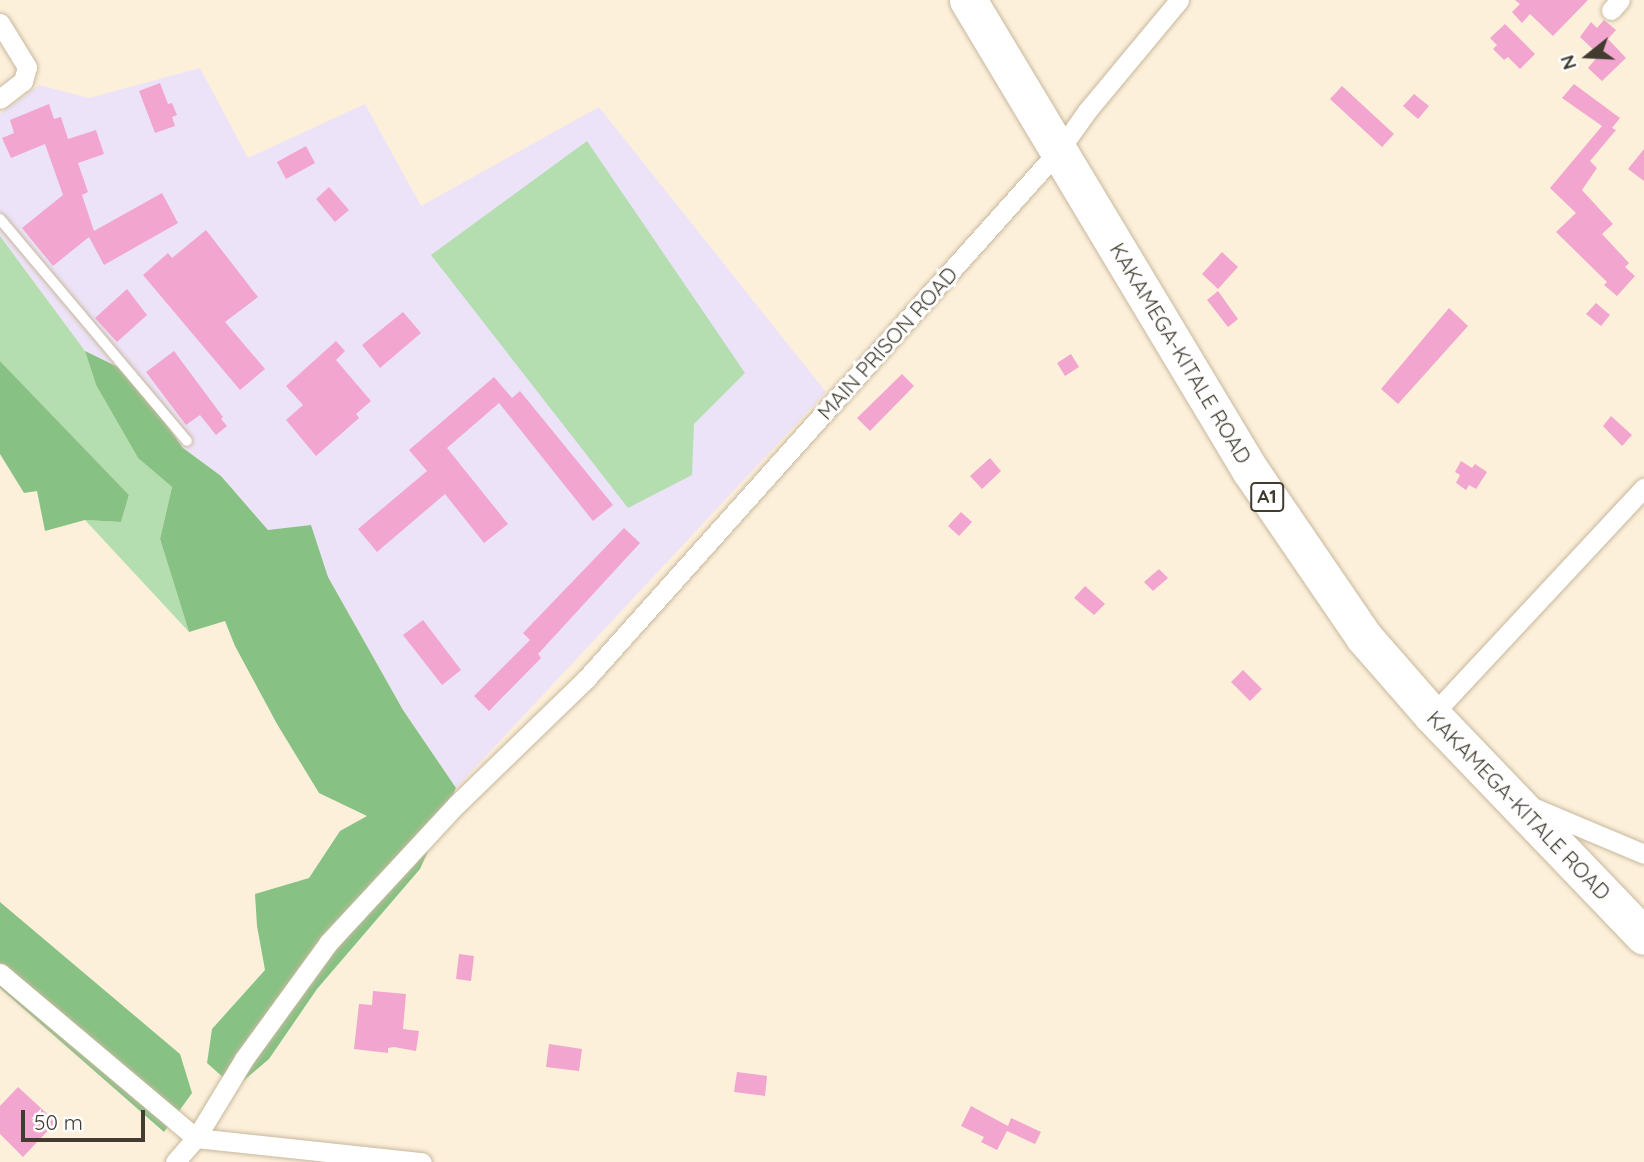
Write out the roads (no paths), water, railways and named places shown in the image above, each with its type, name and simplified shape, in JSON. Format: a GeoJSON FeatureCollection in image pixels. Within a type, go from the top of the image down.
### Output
{"type":"FeatureCollection","features":[{"type":"Feature","properties":{"kind":"highway","name":"KAKAMEGA-KITALE ROAD"},"geometry":{"type":"LineString","coordinates":[[968,0],[1060,149],[1250,470],[1306,556],[1364,637],[1432,715],[1644,936]]}},
{"type":"Feature","properties":{"kind":"street","name":"MAIN PRISON ROAD"},"geometry":{"type":"LineString","coordinates":[[175,1162],[196,1138],[244,1059],[330,942],[457,804],[586,680],[1060,149],[1087,111],[1179,0]]}},
{"type":"Feature","properties":{"kind":"street"},"geometry":{"type":"LineString","coordinates":[[0,23],[27,67],[23,81],[0,99]]}},
{"type":"Feature","properties":{"kind":"street"},"geometry":{"type":"LineString","coordinates":[[1432,715],[1644,488]]}},
{"type":"Feature","properties":{"kind":"street"},"geometry":{"type":"LineString","coordinates":[[1513,799],[1644,854]]}},
{"type":"Feature","properties":{"kind":"street"},"geometry":{"type":"LineString","coordinates":[[0,973],[196,1138],[422,1162]]}},
{"type":"Feature","properties":{"kind":"lane"},"geometry":{"type":"LineString","coordinates":[[0,219],[187,441]]}}]}
